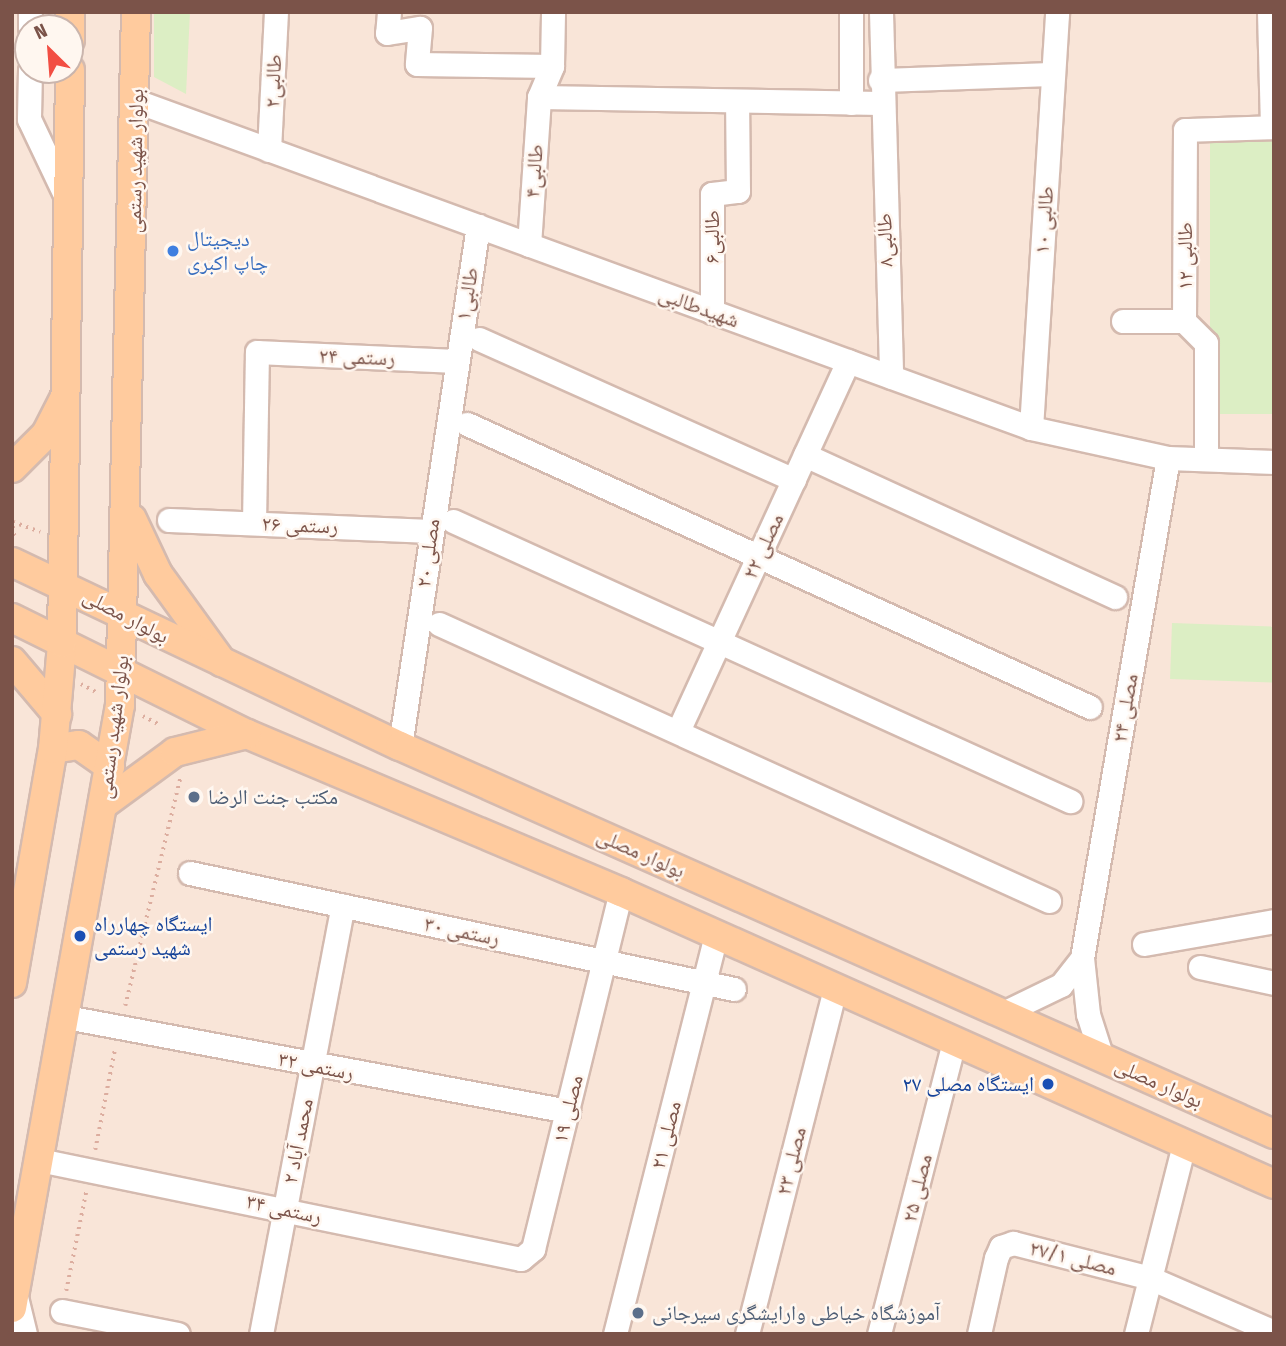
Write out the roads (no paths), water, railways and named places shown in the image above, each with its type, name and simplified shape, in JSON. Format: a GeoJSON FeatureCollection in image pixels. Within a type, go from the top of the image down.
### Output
{"type":"FeatureCollection","features":[{"type":"Feature","properties":{"kind":"main road","name":"بولوار شهید رستمی"},"geometry":{"type":"LineString","coordinates":[[14,1300],[120,705],[129,514],[136,12]]}},
{"type":"Feature","properties":{"kind":"main road"},"geometry":{"type":"LineString","coordinates":[[12,983],[20,890],[53,748],[62,643],[70,84]]}},
{"type":"Feature","properties":{"kind":"main road"},"geometry":{"type":"LineString","coordinates":[[12,468],[46,435],[66,393]]}},
{"type":"Feature","properties":{"kind":"main road"},"geometry":{"type":"LineString","coordinates":[[129,514],[158,574],[224,665]]}},
{"type":"Feature","properties":{"kind":"main road","name":"بولوار مصلی"},"geometry":{"type":"LineString","coordinates":[[12,562],[64,583],[224,665],[400,746],[1274,1134]]}},
{"type":"Feature","properties":{"kind":"main road","name":"بولوار مصلی"},"geometry":{"type":"LineString","coordinates":[[12,618],[121,669],[247,734],[621,892],[1274,1184]]}},
{"type":"Feature","properties":{"kind":"main road"},"geometry":{"type":"LineString","coordinates":[[12,661],[57,713]]}},
{"type":"Feature","properties":{"kind":"main road"},"geometry":{"type":"LineString","coordinates":[[104,804],[175,752],[247,734]]}},
{"type":"Feature","properties":{"kind":"main road"},"geometry":{"type":"LineString","coordinates":[[53,748],[79,745],[110,767]]}},
{"type":"Feature","properties":{"kind":"street","name":"طالبی۲"},"geometry":{"type":"LineString","coordinates":[[270,150],[276,12]]}},
{"type":"Feature","properties":{"kind":"street"},"geometry":{"type":"LineString","coordinates":[[389,12],[387,33],[420,28],[417,64],[552,66],[553,12]]}},
{"type":"Feature","properties":{"kind":"street"},"geometry":{"type":"LineString","coordinates":[[851,12],[851,103]]}},
{"type":"Feature","properties":{"kind":"street","name":"طالبی۸"},"geometry":{"type":"LineString","coordinates":[[881,12],[880,103],[891,377]]}},
{"type":"Feature","properties":{"kind":"street","name":"طالبی ۱۰"},"geometry":{"type":"LineString","coordinates":[[1031,428],[1057,12]]}},
{"type":"Feature","properties":{"kind":"street"},"geometry":{"type":"LineString","coordinates":[[1269,12],[1273,127]]}},
{"type":"Feature","properties":{"kind":"street","name":"طالبی۴"},"geometry":{"type":"LineString","coordinates":[[529,245],[539,97],[552,66]]}},
{"type":"Feature","properties":{"kind":"street"},"geometry":{"type":"LineString","coordinates":[[880,79],[1053,74]]}},
{"type":"Feature","properties":{"kind":"street"},"geometry":{"type":"LineString","coordinates":[[27,84],[21,116],[69,204]]}},
{"type":"Feature","properties":{"kind":"street"},"geometry":{"type":"LineString","coordinates":[[539,97],[880,103]]}},
{"type":"Feature","properties":{"kind":"street","name":"طالبی۶"},"geometry":{"type":"LineString","coordinates":[[712,312],[712,194],[738,191],[737,101]]}},
{"type":"Feature","properties":{"kind":"street","name":"شهیدطالبی"},"geometry":{"type":"LineString","coordinates":[[136,102],[1031,428],[1168,458],[1274,462]]}},
{"type":"Feature","properties":{"kind":"street","name":"طالبی ۱۲"},"geometry":{"type":"LineString","coordinates":[[1206,459],[1206,343],[1184,321],[1185,130],[1273,127]]}},
{"type":"Feature","properties":{"kind":"street","name":"طالبی۱"},"geometry":{"type":"LineString","coordinates":[[456,361],[478,226]]}},
{"type":"Feature","properties":{"kind":"street"},"geometry":{"type":"LineString","coordinates":[[1123,321],[1184,321]]}},
{"type":"Feature","properties":{"kind":"street"},"geometry":{"type":"LineString","coordinates":[[479,338],[794,480]]}},
{"type":"Feature","properties":{"kind":"street","name":"رستمی ۲۴"},"geometry":{"type":"LineString","coordinates":[[254,523],[257,352],[456,361]]}},
{"type":"Feature","properties":{"kind":"street","name":"مصلی ۲۰"},"geometry":{"type":"LineString","coordinates":[[400,746],[456,361]]}},
{"type":"Feature","properties":{"kind":"street","name":"مصلی ۲۲"},"geometry":{"type":"LineString","coordinates":[[678,731],[848,361]]}},
{"type":"Feature","properties":{"kind":"street"},"geometry":{"type":"LineString","coordinates":[[467,424],[1090,707]]}},
{"type":"Feature","properties":{"kind":"street"},"geometry":{"type":"LineString","coordinates":[[805,455],[1115,597]]}},
{"type":"Feature","properties":{"kind":"street","name":"مصلی ۲۴"},"geometry":{"type":"LineString","coordinates":[[1102,1058],[1088,1014],[1082,958],[1168,458]]}},
{"type":"Feature","properties":{"kind":"street","name":"رستمی ۲۶"},"geometry":{"type":"LineString","coordinates":[[169,520],[431,531]]}},
{"type":"Feature","properties":{"kind":"street"},"geometry":{"type":"LineString","coordinates":[[453,521],[1070,801]]}},
{"type":"Feature","properties":{"kind":"street"},"geometry":{"type":"LineString","coordinates":[[439,624],[1049,901]]}},
{"type":"Feature","properties":{"kind":"street","name":"رستمی ۳۰"},"geometry":{"type":"LineString","coordinates":[[190,873],[734,989]]}},
{"type":"Feature","properties":{"kind":"street","name":"مصلی ۱۹"},"geometry":{"type":"LineString","coordinates":[[528,1255],[568,1111],[621,892]]}},
{"type":"Feature","properties":{"kind":"street","name":"محمد آباد ۲"},"geometry":{"type":"LineString","coordinates":[[261,1334],[343,906]]}},
{"type":"Feature","properties":{"kind":"street"},"geometry":{"type":"LineString","coordinates":[[1144,944],[1274,921]]}},
{"type":"Feature","properties":{"kind":"street","name":"مصلی ۲۱"},"geometry":{"type":"LineString","coordinates":[[615,1334],[716,936]]}},
{"type":"Feature","properties":{"kind":"street"},"geometry":{"type":"LineString","coordinates":[[1003,1013],[1052,991],[1082,958]]}},
{"type":"Feature","properties":{"kind":"street"},"geometry":{"type":"LineString","coordinates":[[1200,967],[1274,983]]}},
{"type":"Feature","properties":{"kind":"street","name":"مصلی ۲۳"},"geometry":{"type":"LineString","coordinates":[[747,1334],[835,988]]}},
{"type":"Feature","properties":{"kind":"street","name":"رستمی ۳۲"},"geometry":{"type":"LineString","coordinates":[[66,1017],[313,1066],[568,1111]]}},
{"type":"Feature","properties":{"kind":"street","name":"مصلی ۲۵"},"geometry":{"type":"LineString","coordinates":[[879,1334],[954,1042]]}},
{"type":"Feature","properties":{"kind":"street"},"geometry":{"type":"LineString","coordinates":[[1136,1334],[1184,1144]]}},
{"type":"Feature","properties":{"kind":"street","name":"رستمی ۳۴"},"geometry":{"type":"LineString","coordinates":[[39,1160],[528,1255]]}},
{"type":"Feature","properties":{"kind":"street","name":"مصلی ۲۷/۱"},"geometry":{"type":"LineString","coordinates":[[979,1334],[1001,1247],[1013,1243],[1150,1278]]}},
{"type":"Feature","properties":{"kind":"street"},"geometry":{"type":"LineString","coordinates":[[1150,1278],[1274,1332]]}},
{"type":"Feature","properties":{"kind":"street"},"geometry":{"type":"LineString","coordinates":[[14,1300],[24,1334]]}},
{"type":"Feature","properties":{"kind":"street"},"geometry":{"type":"LineString","coordinates":[[62,1311],[178,1334]]}},
{"type":"Feature","properties":{"kind":"place","name":"دیجیتال چاپ اکبری"},"geometry":{"type":"Point","coordinates":[173,251]}},
{"type":"Feature","properties":{"kind":"place","name":"مكتب جنت الرضا"},"geometry":{"type":"Point","coordinates":[194,797]}},
{"type":"Feature","properties":{"kind":"place","name":"ایستگاه چهارراه شهید رستمی"},"geometry":{"type":"Point","coordinates":[80,936]}},
{"type":"Feature","properties":{"kind":"place","name":"ایستگاه مصلی ۲۷"},"geometry":{"type":"Point","coordinates":[1048,1084]}},
{"type":"Feature","properties":{"kind":"place","name":"آموزشگاه خیاطی وارایشگری سیرجانی"},"geometry":{"type":"Point","coordinates":[638,1313]}}]}
